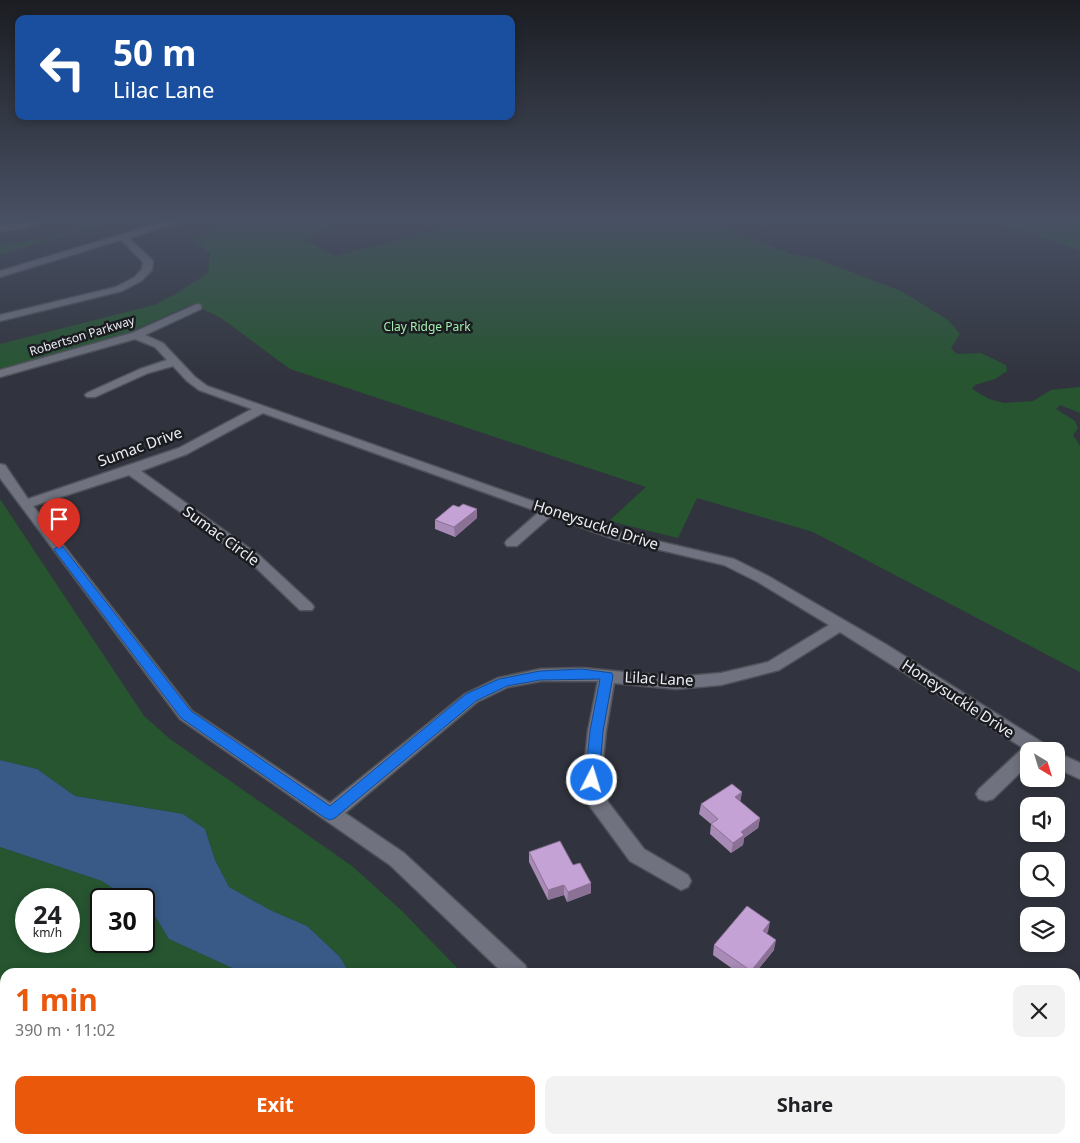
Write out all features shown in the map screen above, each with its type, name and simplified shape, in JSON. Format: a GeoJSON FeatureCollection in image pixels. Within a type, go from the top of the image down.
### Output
{"type":"FeatureCollection","features":[{"type":"Feature","properties":{"kind":"street"},"geometry":{"type":"LineString","coordinates":[[0,318],[119,289],[138,279],[147,270]]}},
{"type":"Feature","properties":{"kind":"street","name":"Robertson Parkway"},"geometry":{"type":"LineString","coordinates":[[0,374],[136,335],[197,307]]}},
{"type":"Feature","properties":{"kind":"street","name":"Honeysuckle Drive"},"geometry":{"type":"LineString","coordinates":[[136,335],[159,346],[191,379],[204,388],[620,536],[729,562],[763,579],[881,649],[1020,742]]}},
{"type":"Feature","properties":{"kind":"street"},"geometry":{"type":"LineString","coordinates":[[91,395],[144,371],[174,362]]}},
{"type":"Feature","properties":{"kind":"street","name":"Sumac Drive"},"geometry":{"type":"LineString","coordinates":[[25,504],[183,451],[262,409]]}},
{"type":"Feature","properties":{"kind":"street"},"geometry":{"type":"LineString","coordinates":[[0,468],[25,504],[186,715],[396,859],[513,968]]}},
{"type":"Feature","properties":{"kind":"street","name":"Sumac Circle"},"geometry":{"type":"LineString","coordinates":[[131,470],[255,559],[306,607]]}},
{"type":"Feature","properties":{"kind":"street"},"geometry":{"type":"LineString","coordinates":[[512,543],[549,511]]}},
{"type":"Feature","properties":{"kind":"street","name":"Lilac Lane"},"geometry":{"type":"LineString","coordinates":[[330,814],[471,698],[504,682],[540,675],[582,674],[676,682],[721,679],[773,666],[840,625]]}},
{"type":"Feature","properties":{"kind":"street"},"geometry":{"type":"LineString","coordinates":[[607,676],[597,731],[592,780],[599,805],[637,855],[681,881]]}},
{"type":"Feature","properties":{"kind":"street"},"geometry":{"type":"LineString","coordinates":[[986,794],[1020,764]]}},
{"type":"Feature","properties":{"kind":"street"},"geometry":{"type":"LineString","coordinates":[[1065,764],[1080,772]]}},
{"type":"Feature","properties":{"kind":"green space","name":"Clay Ridge Park"},"geometry":{"type":"Polygon","coordinates":[[[208,270],[847,270],[901,291],[948,320],[960,334],[951,348],[957,354],[981,353],[1006,365],[1007,371],[995,379],[975,385],[972,389],[989,399],[1004,403],[1033,401],[1051,390],[1080,387],[1080,413],[1060,405],[1056,409],[1075,421],[1078,428],[1073,435],[1080,446],[1080,672],[813,532],[697,498],[678,538],[609,521],[646,487],[290,369],[221,318],[192,304],[121,336],[0,369],[0,344],[154,305],[179,292],[208,273],[208,270]]]}},
{"type":"Feature","properties":{"kind":"green space"},"geometry":{"type":"Polygon","coordinates":[[[0,499],[144,716],[170,739],[352,866],[401,910],[457,968],[346,968],[339,956],[307,926],[270,910],[229,887],[215,860],[205,829],[183,814],[75,796],[37,769],[0,760],[0,499]]]}},
{"type":"Feature","properties":{"kind":"green space"},"geometry":{"type":"Polygon","coordinates":[[[0,847],[102,881],[112,888],[90,888],[90,953],[155,953],[155,916],[169,939],[232,968],[0,968],[0,847]]]}},
{"type":"Feature","properties":{"kind":"water"},"geometry":{"type":"Polygon","coordinates":[[[0,760],[37,769],[75,796],[183,814],[205,829],[215,860],[229,887],[270,910],[307,926],[339,956],[346,968],[232,968],[169,939],[155,916],[155,888],[112,888],[102,881],[0,847],[0,760]]]}},
{"type":"Feature","properties":{"kind":"building"},"geometry":{"type":"Polygon","coordinates":[[[463,504],[477,509],[454,527],[435,520],[453,505],[459,507],[463,504]]]}},
{"type":"Feature","properties":{"kind":"building"},"geometry":{"type":"Polygon","coordinates":[[[732,784],[742,792],[735,797],[760,818],[741,832],[744,835],[733,843],[711,824],[718,819],[701,804],[732,784]]]}},
{"type":"Feature","properties":{"kind":"building"},"geometry":{"type":"Polygon","coordinates":[[[560,841],[573,865],[580,863],[591,883],[568,892],[564,885],[548,890],[529,852],[560,841]]]}},
{"type":"Feature","properties":{"kind":"building"},"geometry":{"type":"Polygon","coordinates":[[[747,906],[770,922],[763,931],[776,940],[753,968],[747,968],[714,945],[747,906]]]}},
{"type":"Feature","properties":{"kind":"route"},"geometry":{"type":"LineString","coordinates":[[59,549],[186,715],[330,814],[471,698],[504,682],[540,675],[582,674],[607,676],[597,731],[592,780]]}}]}
